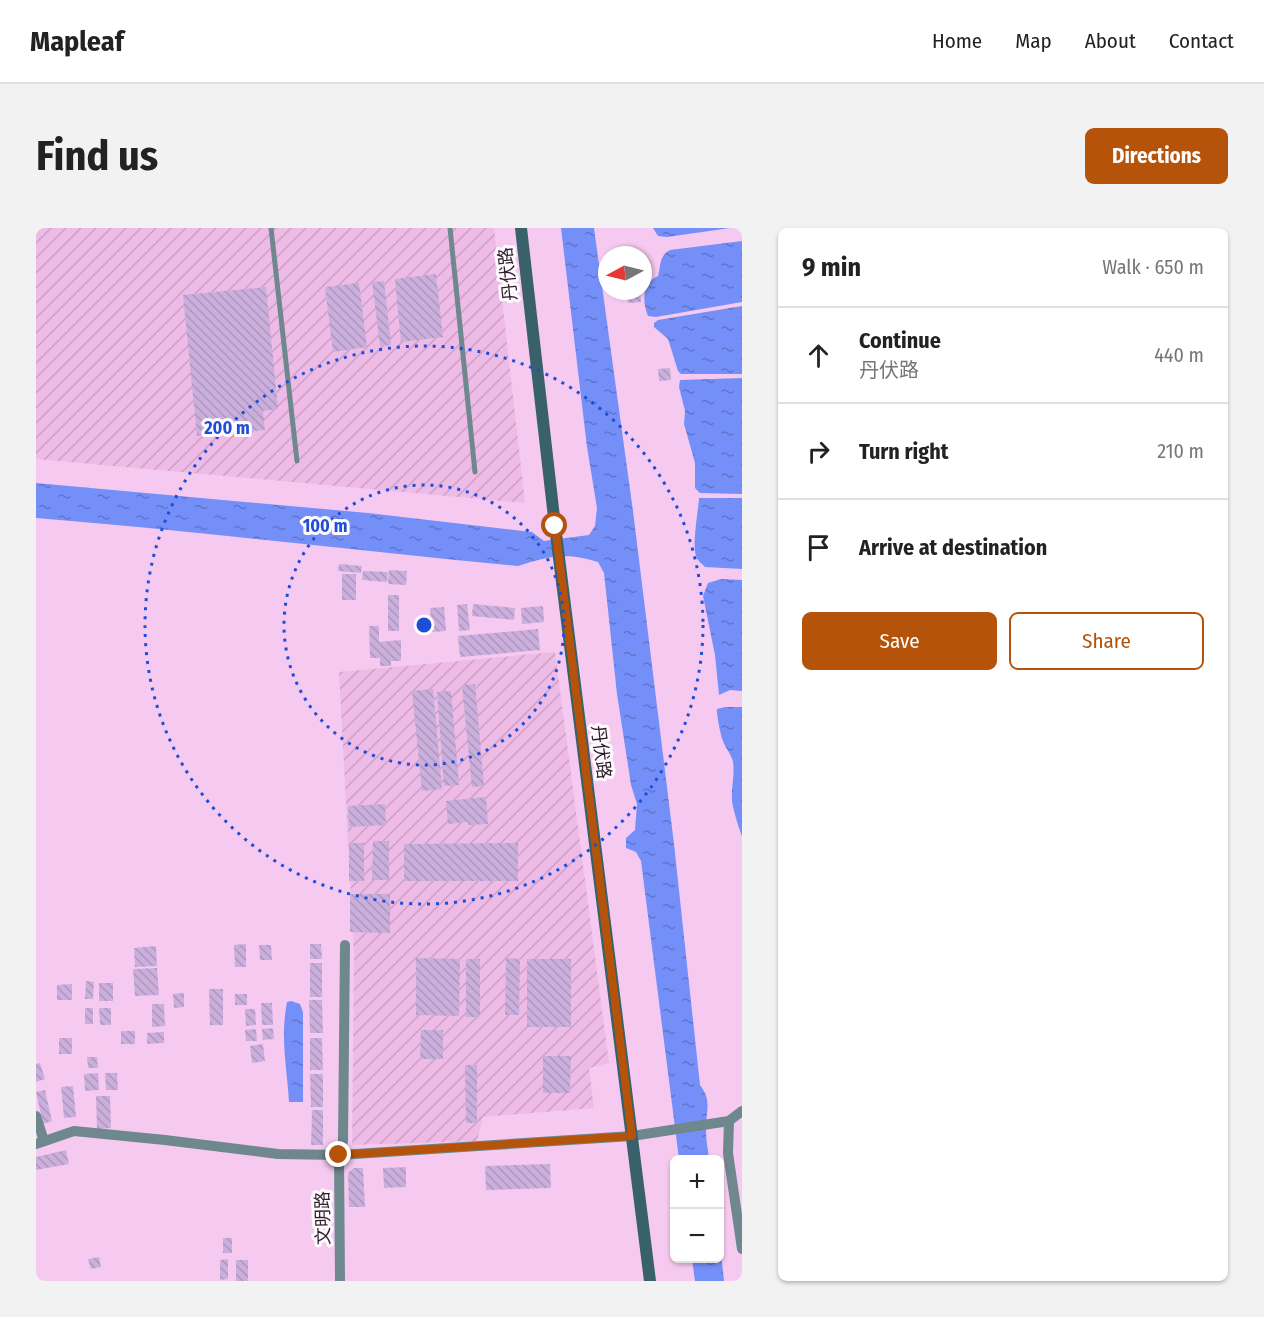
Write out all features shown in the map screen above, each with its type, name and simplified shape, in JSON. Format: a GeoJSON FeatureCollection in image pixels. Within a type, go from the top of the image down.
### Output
{"type":"FeatureCollection","features":[{"type":"Feature","properties":{"kind":"main road","name":"丹伏路"},"geometry":{"type":"LineString","coordinates":[[521,228],[561,577],[650,1281]]}},
{"type":"Feature","properties":{"kind":"street","name":"文明路"},"geometry":{"type":"LineString","coordinates":[[340,1281],[339,1155],[343,1141],[345,945]]}},
{"type":"Feature","properties":{"kind":"street"},"geometry":{"type":"LineString","coordinates":[[36,1116],[40,1143],[74,1131],[278,1154],[339,1155],[632,1136],[729,1122],[742,1111]]}},
{"type":"Feature","properties":{"kind":"street"},"geometry":{"type":"LineString","coordinates":[[729,1122],[728,1153],[742,1249]]}},
{"type":"Feature","properties":{"kind":"lane"},"geometry":{"type":"LineString","coordinates":[[271,228],[297,461]]}},
{"type":"Feature","properties":{"kind":"lane"},"geometry":{"type":"LineString","coordinates":[[450,228],[475,472]]}},
{"type":"Feature","properties":{"kind":"shaded area"},"geometry":{"type":"Polygon","coordinates":[[[36,228],[494,228],[525,503],[36,459],[36,228]]]}},
{"type":"Feature","properties":{"kind":"shaded area"},"geometry":{"type":"Polygon","coordinates":[[[555,652],[609,1063],[589,1068],[594,1108],[483,1117],[477,1141],[352,1145],[354,953],[339,672],[555,652]]]}},
{"type":"Feature","properties":{"kind":"water"},"geometry":{"type":"Polygon","coordinates":[[[561,228],[594,228],[598,257],[598,300],[604,300],[633,511],[674,844],[700,1085],[708,1107],[706,1134],[709,1155],[678,1155],[641,861],[636,852],[626,848],[626,838],[635,830],[637,804],[631,785],[617,694],[604,573],[598,562],[577,557],[558,556],[518,566],[36,518],[36,483],[368,513],[532,532],[544,541],[589,535],[595,526],[597,508],[587,447],[561,228]]]}},
{"type":"Feature","properties":{"kind":"water"},"geometry":{"type":"Polygon","coordinates":[[[653,228],[730,228],[667,237],[658,236],[653,228]]]}},
{"type":"Feature","properties":{"kind":"water"},"geometry":{"type":"Polygon","coordinates":[[[742,241],[742,302],[656,317],[648,316],[644,300],[652,300],[652,280],[658,276],[661,261],[666,252],[742,241]]]}},
{"type":"Feature","properties":{"kind":"water"},"geometry":{"type":"Polygon","coordinates":[[[742,306],[742,374],[681,374],[668,339],[654,327],[654,323],[658,320],[742,306]]]}},
{"type":"Feature","properties":{"kind":"water"},"geometry":{"type":"Polygon","coordinates":[[[742,378],[742,494],[700,493],[695,488],[695,463],[684,424],[685,411],[679,387],[680,380],[742,378]]]}},
{"type":"Feature","properties":{"kind":"water"},"geometry":{"type":"Polygon","coordinates":[[[699,498],[742,498],[742,569],[705,567],[697,559],[695,544],[699,498]]]}},
{"type":"Feature","properties":{"kind":"water"},"geometry":{"type":"Polygon","coordinates":[[[721,579],[742,580],[742,691],[730,690],[719,695],[715,655],[703,596],[708,583],[721,579]]]}},
{"type":"Feature","properties":{"kind":"water"},"geometry":{"type":"Polygon","coordinates":[[[742,707],[742,836],[732,803],[733,762],[722,739],[717,715],[717,709],[742,707]]]}},
{"type":"Feature","properties":{"kind":"water"},"geometry":{"type":"Polygon","coordinates":[[[287,1002],[300,1004],[303,1012],[303,1102],[289,1102],[284,1028],[287,1002]]]}},
{"type":"Feature","properties":{"kind":"water"},"geometry":{"type":"Polygon","coordinates":[[[693,1263],[722,1263],[724,1281],[695,1281],[693,1263]]]}},
{"type":"Feature","properties":{"kind":"building"},"geometry":{"type":"Polygon","coordinates":[[[436,274],[443,337],[401,342],[395,279],[436,274]]]}},
{"type":"Feature","properties":{"kind":"building"},"geometry":{"type":"Polygon","coordinates":[[[384,281],[391,345],[380,346],[372,282],[384,281]]]}},
{"type":"Feature","properties":{"kind":"building"},"geometry":{"type":"Polygon","coordinates":[[[359,283],[367,347],[333,352],[325,287],[359,283]]]}},
{"type":"Feature","properties":{"kind":"building"},"geometry":{"type":"Polygon","coordinates":[[[266,287],[278,409],[263,411],[265,430],[197,436],[183,295],[266,287]]]}},
{"type":"Feature","properties":{"kind":"building"},"geometry":{"type":"Polygon","coordinates":[[[628,300],[641,300],[641,302],[628,303],[628,300]]]}},
{"type":"Feature","properties":{"kind":"building"},"geometry":{"type":"Polygon","coordinates":[[[670,368],[671,380],[659,381],[658,369],[670,368]]]}},
{"type":"Feature","properties":{"kind":"building"},"geometry":{"type":"Polygon","coordinates":[[[339,564],[362,566],[361,573],[338,571],[339,564]]]}},
{"type":"Feature","properties":{"kind":"building"},"geometry":{"type":"Polygon","coordinates":[[[389,570],[407,571],[406,585],[388,584],[389,570]]]}},
{"type":"Feature","properties":{"kind":"building"},"geometry":{"type":"Polygon","coordinates":[[[363,571],[388,572],[387,582],[362,580],[363,571]]]}},
{"type":"Feature","properties":{"kind":"building"},"geometry":{"type":"Polygon","coordinates":[[[342,574],[356,574],[356,600],[342,600],[342,574]]]}},
{"type":"Feature","properties":{"kind":"building"},"geometry":{"type":"Polygon","coordinates":[[[388,595],[399,595],[399,631],[388,631],[388,595]]]}},
{"type":"Feature","properties":{"kind":"building"},"geometry":{"type":"Polygon","coordinates":[[[467,604],[470,630],[459,631],[457,605],[467,604]]]}},
{"type":"Feature","properties":{"kind":"building"},"geometry":{"type":"Polygon","coordinates":[[[473,604],[515,608],[514,620],[472,616],[473,604]]]}},
{"type":"Feature","properties":{"kind":"building"},"geometry":{"type":"Polygon","coordinates":[[[543,606],[544,622],[522,624],[521,608],[543,606]]]}},
{"type":"Feature","properties":{"kind":"building"},"geometry":{"type":"Polygon","coordinates":[[[444,607],[446,631],[432,632],[430,608],[444,607]]]}},
{"type":"Feature","properties":{"kind":"building"},"geometry":{"type":"Polygon","coordinates":[[[369,626],[379,626],[379,642],[401,640],[401,661],[391,661],[391,666],[380,666],[380,658],[370,658],[369,626]]]}},
{"type":"Feature","properties":{"kind":"building"},"geometry":{"type":"Polygon","coordinates":[[[538,629],[540,650],[460,657],[458,636],[538,629]]]}},
{"type":"Feature","properties":{"kind":"building"},"geometry":{"type":"Polygon","coordinates":[[[475,684],[484,786],[472,787],[462,685],[475,684]]]}},
{"type":"Feature","properties":{"kind":"building"},"geometry":{"type":"Polygon","coordinates":[[[433,689],[442,789],[422,791],[412,691],[433,689]]]}},
{"type":"Feature","properties":{"kind":"building"},"geometry":{"type":"Polygon","coordinates":[[[451,691],[459,785],[444,786],[437,692],[451,691]]]}},
{"type":"Feature","properties":{"kind":"building"},"geometry":{"type":"Polygon","coordinates":[[[486,797],[488,824],[468,825],[468,822],[448,824],[446,801],[486,797]]]}},
{"type":"Feature","properties":{"kind":"building"},"geometry":{"type":"Polygon","coordinates":[[[385,804],[386,825],[349,827],[348,806],[385,804]]]}},
{"type":"Feature","properties":{"kind":"building"},"geometry":{"type":"Polygon","coordinates":[[[373,841],[389,841],[389,880],[372,880],[373,841]]]}},
{"type":"Feature","properties":{"kind":"building"},"geometry":{"type":"Polygon","coordinates":[[[349,843],[364,843],[364,881],[349,881],[349,843]]]}},
{"type":"Feature","properties":{"kind":"building"},"geometry":{"type":"Polygon","coordinates":[[[518,843],[518,881],[404,881],[404,844],[518,843]]]}},
{"type":"Feature","properties":{"kind":"building"},"geometry":{"type":"Polygon","coordinates":[[[350,894],[390,894],[390,933],[350,932],[350,894]]]}},
{"type":"Feature","properties":{"kind":"building"},"geometry":{"type":"Polygon","coordinates":[[[246,944],[246,967],[235,967],[234,945],[246,944]]]}},
{"type":"Feature","properties":{"kind":"building"},"geometry":{"type":"Polygon","coordinates":[[[310,944],[321,944],[322,959],[310,959],[310,944]]]}},
{"type":"Feature","properties":{"kind":"building"},"geometry":{"type":"Polygon","coordinates":[[[259,945],[271,945],[272,960],[260,960],[259,945]]]}},
{"type":"Feature","properties":{"kind":"building"},"geometry":{"type":"Polygon","coordinates":[[[156,946],[157,966],[135,967],[134,948],[156,946]]]}},
{"type":"Feature","properties":{"kind":"building"},"geometry":{"type":"Polygon","coordinates":[[[416,958],[460,959],[459,1016],[416,1015],[416,958]]]}},
{"type":"Feature","properties":{"kind":"building"},"geometry":{"type":"Polygon","coordinates":[[[506,958],[520,959],[519,1015],[505,1015],[506,958]]]}},
{"type":"Feature","properties":{"kind":"building"},"geometry":{"type":"Polygon","coordinates":[[[466,959],[480,959],[480,1017],[466,1017],[466,959]]]}},
{"type":"Feature","properties":{"kind":"building"},"geometry":{"type":"Polygon","coordinates":[[[527,959],[571,959],[571,1027],[527,1027],[527,959]]]}},
{"type":"Feature","properties":{"kind":"building"},"geometry":{"type":"Polygon","coordinates":[[[310,963],[322,963],[322,997],[310,997],[310,963]]]}},
{"type":"Feature","properties":{"kind":"building"},"geometry":{"type":"Polygon","coordinates":[[[157,968],[159,995],[135,996],[133,969],[157,968]]]}},
{"type":"Feature","properties":{"kind":"building"},"geometry":{"type":"Polygon","coordinates":[[[86,981],[94,982],[93,999],[85,999],[86,981]]]}},
{"type":"Feature","properties":{"kind":"building"},"geometry":{"type":"Polygon","coordinates":[[[99,983],[113,983],[113,1001],[99,1001],[99,983]]]}},
{"type":"Feature","properties":{"kind":"building"},"geometry":{"type":"Polygon","coordinates":[[[72,984],[72,1000],[57,1000],[57,985],[72,984]]]}},
{"type":"Feature","properties":{"kind":"building"},"geometry":{"type":"Polygon","coordinates":[[[209,989],[223,989],[223,1025],[210,1025],[209,989]]]}},
{"type":"Feature","properties":{"kind":"building"},"geometry":{"type":"Polygon","coordinates":[[[184,993],[184,1007],[174,1008],[173,994],[184,993]]]}},
{"type":"Feature","properties":{"kind":"building"},"geometry":{"type":"Polygon","coordinates":[[[235,994],[247,994],[247,1005],[235,1005],[235,994]]]}},
{"type":"Feature","properties":{"kind":"building"},"geometry":{"type":"Polygon","coordinates":[[[309,1000],[322,1000],[323,1033],[310,1033],[309,1000]]]}},
{"type":"Feature","properties":{"kind":"building"},"geometry":{"type":"Polygon","coordinates":[[[261,1003],[272,1003],[273,1025],[262,1025],[261,1003]]]}},
{"type":"Feature","properties":{"kind":"building"},"geometry":{"type":"Polygon","coordinates":[[[152,1004],[164,1004],[165,1026],[152,1027],[152,1004]]]}},
{"type":"Feature","properties":{"kind":"building"},"geometry":{"type":"Polygon","coordinates":[[[85,1008],[93,1008],[93,1024],[85,1024],[85,1008]]]}},
{"type":"Feature","properties":{"kind":"building"},"geometry":{"type":"Polygon","coordinates":[[[99,1008],[111,1008],[111,1025],[100,1025],[99,1008]]]}},
{"type":"Feature","properties":{"kind":"building"},"geometry":{"type":"Polygon","coordinates":[[[245,1009],[255,1009],[256,1025],[246,1026],[245,1009]]]}},
{"type":"Feature","properties":{"kind":"building"},"geometry":{"type":"Polygon","coordinates":[[[273,1028],[274,1039],[263,1040],[262,1029],[273,1028]]]}},
{"type":"Feature","properties":{"kind":"building"},"geometry":{"type":"Polygon","coordinates":[[[256,1029],[257,1041],[246,1041],[245,1030],[256,1029]]]}},
{"type":"Feature","properties":{"kind":"building"},"geometry":{"type":"Polygon","coordinates":[[[421,1030],[443,1030],[443,1059],[420,1059],[421,1030]]]}},
{"type":"Feature","properties":{"kind":"building"},"geometry":{"type":"Polygon","coordinates":[[[121,1031],[135,1031],[135,1044],[121,1044],[121,1031]]]}},
{"type":"Feature","properties":{"kind":"building"},"geometry":{"type":"Polygon","coordinates":[[[164,1032],[164,1043],[147,1044],[147,1033],[164,1032]]]}},
{"type":"Feature","properties":{"kind":"building"},"geometry":{"type":"Polygon","coordinates":[[[59,1038],[72,1038],[72,1054],[59,1054],[59,1038]]]}},
{"type":"Feature","properties":{"kind":"building"},"geometry":{"type":"Polygon","coordinates":[[[310,1038],[322,1038],[323,1070],[310,1070],[310,1038]]]}},
{"type":"Feature","properties":{"kind":"building"},"geometry":{"type":"Polygon","coordinates":[[[263,1044],[265,1061],[252,1063],[250,1046],[263,1044]]]}},
{"type":"Feature","properties":{"kind":"building"},"geometry":{"type":"Polygon","coordinates":[[[543,1056],[571,1056],[570,1093],[543,1093],[543,1056]]]}},
{"type":"Feature","properties":{"kind":"building"},"geometry":{"type":"Polygon","coordinates":[[[87,1057],[97,1057],[98,1068],[88,1068],[87,1057]]]}},
{"type":"Feature","properties":{"kind":"building"},"geometry":{"type":"Polygon","coordinates":[[[40,1063],[45,1079],[36,1082],[36,1064],[40,1063]]]}},
{"type":"Feature","properties":{"kind":"building"},"geometry":{"type":"Polygon","coordinates":[[[465,1065],[477,1065],[477,1123],[466,1123],[465,1065]]]}},
{"type":"Feature","properties":{"kind":"building"},"geometry":{"type":"Polygon","coordinates":[[[98,1073],[99,1090],[85,1091],[84,1074],[98,1073]]]}},
{"type":"Feature","properties":{"kind":"building"},"geometry":{"type":"Polygon","coordinates":[[[105,1073],[117,1073],[118,1090],[106,1090],[105,1073]]]}},
{"type":"Feature","properties":{"kind":"building"},"geometry":{"type":"Polygon","coordinates":[[[310,1074],[323,1074],[323,1107],[311,1107],[310,1074]]]}},
{"type":"Feature","properties":{"kind":"building"},"geometry":{"type":"Polygon","coordinates":[[[73,1086],[76,1117],[64,1118],[61,1087],[73,1086]]]}},
{"type":"Feature","properties":{"kind":"building"},"geometry":{"type":"Polygon","coordinates":[[[45,1090],[52,1121],[43,1124],[36,1092],[45,1090]]]}},
{"type":"Feature","properties":{"kind":"building"},"geometry":{"type":"Polygon","coordinates":[[[96,1096],[110,1096],[111,1128],[97,1129],[96,1096]]]}},
{"type":"Feature","properties":{"kind":"building"},"geometry":{"type":"Polygon","coordinates":[[[312,1110],[323,1110],[323,1145],[311,1145],[312,1110]]]}},
{"type":"Feature","properties":{"kind":"building"},"geometry":{"type":"Polygon","coordinates":[[[66,1150],[69,1164],[36,1170],[36,1157],[66,1150]]]}},
{"type":"Feature","properties":{"kind":"building"},"geometry":{"type":"Polygon","coordinates":[[[550,1164],[551,1188],[486,1190],[485,1166],[550,1164]]]}},
{"type":"Feature","properties":{"kind":"building"},"geometry":{"type":"Polygon","coordinates":[[[406,1167],[406,1187],[384,1188],[383,1168],[406,1167]]]}},
{"type":"Feature","properties":{"kind":"building"},"geometry":{"type":"Polygon","coordinates":[[[354,1168],[363,1168],[365,1207],[349,1207],[348,1173],[354,1168]]]}},
{"type":"Feature","properties":{"kind":"building"},"geometry":{"type":"Polygon","coordinates":[[[223,1238],[232,1238],[232,1253],[223,1253],[223,1238]]]}},
{"type":"Feature","properties":{"kind":"building"},"geometry":{"type":"Polygon","coordinates":[[[99,1257],[101,1267],[91,1269],[88,1259],[99,1257]]]}},
{"type":"Feature","properties":{"kind":"building"},"geometry":{"type":"Polygon","coordinates":[[[228,1259],[228,1279],[220,1280],[220,1260],[228,1259]]]}},
{"type":"Feature","properties":{"kind":"building"},"geometry":{"type":"Polygon","coordinates":[[[236,1260],[248,1260],[248,1281],[236,1281],[236,1260]]]}},
{"type":"Feature","properties":{"kind":"route"},"geometry":{"type":"LineString","coordinates":[[339,1155],[632,1136],[555,526]]}}]}
